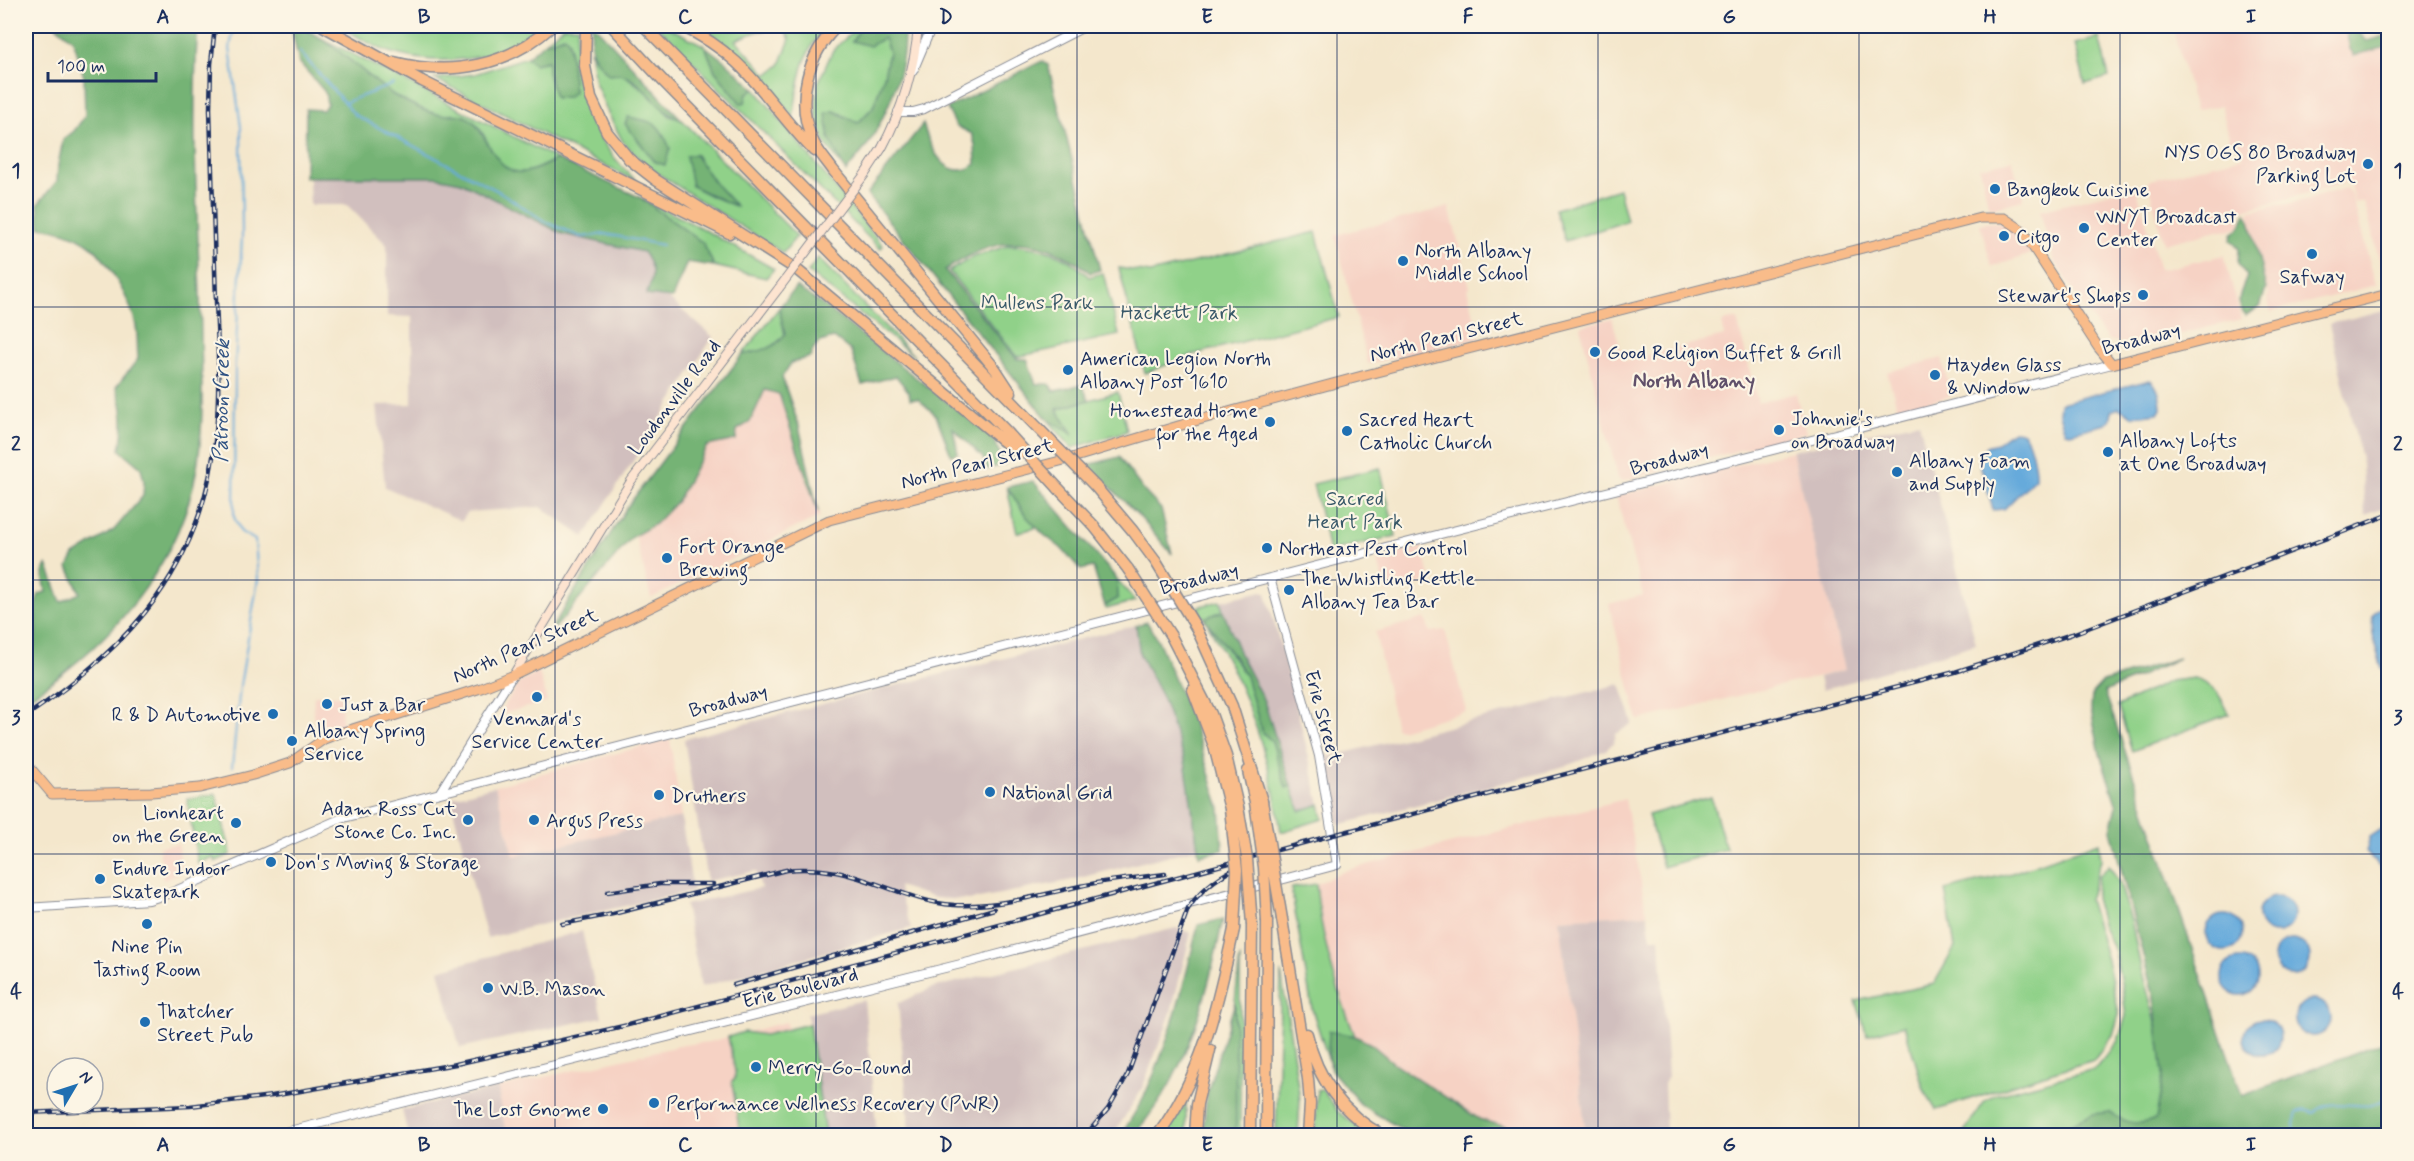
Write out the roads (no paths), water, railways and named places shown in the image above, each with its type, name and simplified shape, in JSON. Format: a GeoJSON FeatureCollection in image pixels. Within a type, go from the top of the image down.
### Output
{"type":"FeatureCollection","features":[{"type":"Feature","properties":{"kind":"highway"},"geometry":{"type":"LineString","coordinates":[[323,26],[422,81],[741,240],[776,255]]}},
{"type":"Feature","properties":{"kind":"highway"},"geometry":{"type":"LineString","coordinates":[[372,53],[395,62],[419,67],[479,65],[501,59],[522,49],[552,26]]}},
{"type":"Feature","properties":{"kind":"highway"},"geometry":{"type":"LineString","coordinates":[[586,26],[584,46],[586,77],[591,98],[601,122],[621,150],[656,180],[776,255],[836,300],[1005,437]]}},
{"type":"Feature","properties":{"kind":"highway"},"geometry":{"type":"LineString","coordinates":[[612,26],[1005,437],[1094,526],[1128,570],[1171,636],[1211,714],[1226,756],[1234,808],[1247,858],[1251,925],[1250,1136]]}},
{"type":"Feature","properties":{"kind":"highway"},"geometry":{"type":"LineString","coordinates":[[644,26],[1095,486],[1134,531],[1197,629],[1218,672],[1239,724],[1258,801],[1294,988],[1309,1092],[1308,1136]]}},
{"type":"Feature","properties":{"kind":"highway"},"geometry":{"type":"LineString","coordinates":[[681,26],[707,38],[738,62],[807,144],[833,170]]}},
{"type":"Feature","properties":{"kind":"highway"},"geometry":{"type":"LineString","coordinates":[[837,26],[814,57],[807,76],[806,120],[810,135],[819,152],[833,170],[996,370],[1025,415]]}},
{"type":"Feature","properties":{"kind":"highway"},"geometry":{"type":"LineString","coordinates":[[1258,801],[1267,922],[1266,1136]]}},
{"type":"Feature","properties":{"kind":"highway"},"geometry":{"type":"LineString","coordinates":[[1157,1136],[1180,1103],[1202,1054],[1234,929],[1237,870],[1234,808]]}},
{"type":"Feature","properties":{"kind":"highway"},"geometry":{"type":"LineString","coordinates":[[1294,988],[1312,1054],[1324,1080],[1346,1108],[1384,1136]]}},
{"type":"Feature","properties":{"kind":"highway"},"geometry":{"type":"LineString","coordinates":[[1195,1136],[1197,1104],[1213,1040],[1216,1002]]}},
{"type":"Feature","properties":{"kind":"main road"},"geometry":{"type":"LineString","coordinates":[[906,86],[918,26]]}},
{"type":"Feature","properties":{"kind":"main road","name":"Loudonville Road"},"geometry":{"type":"LineString","coordinates":[[513,675],[612,509],[635,476],[865,174],[882,148],[906,86]]}},
{"type":"Feature","properties":{"kind":"main road","name":"North Pearl Street"},"geometry":{"type":"LineString","coordinates":[[26,763],[52,794],[151,792],[200,788],[273,770],[290,763],[324,739],[336,734],[481,688],[513,675],[830,520],[1072,458],[1195,421],[1362,376],[1980,218],[1999,218],[2015,224],[2030,241],[2098,347],[2112,364]]}},
{"type":"Feature","properties":{"kind":"main road","name":"Broadway"},"geometry":{"type":"LineString","coordinates":[[2112,364],[2388,294]]}},
{"type":"Feature","properties":{"kind":"street","name":"Loudonville Road"},"geometry":{"type":"LineString","coordinates":[[906,86],[927,43],[932,26]]}},
{"type":"Feature","properties":{"kind":"street"},"geometry":{"type":"LineString","coordinates":[[898,111],[913,112],[924,109],[1086,26]]}},
{"type":"Feature","properties":{"kind":"street","name":"Broadway"},"geometry":{"type":"LineString","coordinates":[[26,908],[150,900],[327,823],[440,792],[2112,364]]}},
{"type":"Feature","properties":{"kind":"street","name":"Erie Street"},"geometry":{"type":"LineString","coordinates":[[1270,578],[1318,756],[1337,865]]}},
{"type":"Feature","properties":{"kind":"street","name":"Loudonville Road"},"geometry":{"type":"LineString","coordinates":[[440,792],[513,675]]}},
{"type":"Feature","properties":{"kind":"street","name":"Erie Boulevard"},"geometry":{"type":"LineString","coordinates":[[269,1136],[969,962],[1337,865]]}},
{"type":"Feature","properties":{"kind":"water"},"geometry":{"type":"Polygon","coordinates":[[[2150,380],[2160,397],[2161,408],[2158,413],[2132,416],[2119,408],[2112,411],[2110,420],[2106,424],[2070,433],[2065,432],[2059,414],[2060,403],[2150,380]]]}},
{"type":"Feature","properties":{"kind":"water"},"geometry":{"type":"Polygon","coordinates":[[[2013,431],[2019,431],[2026,436],[2035,478],[2004,509],[1993,510],[1979,460],[1986,446],[1997,443],[2013,431]]]}},
{"type":"Feature","properties":{"kind":"water"},"geometry":{"type":"Polygon","coordinates":[[[2380,608],[2388,608],[2388,672],[2386,673],[2378,657],[2372,629],[2373,614],[2380,608]]]}},
{"type":"Feature","properties":{"kind":"water"},"geometry":{"type":"Polygon","coordinates":[[[2388,825],[2388,877],[2366,851],[2370,837],[2388,825]]]}},
{"type":"Feature","properties":{"kind":"water"},"geometry":{"type":"Polygon","coordinates":[[[2276,897],[2289,902],[2294,915],[2289,928],[2276,933],[2263,928],[2258,915],[2263,902],[2276,897]]]}},
{"type":"Feature","properties":{"kind":"water"},"geometry":{"type":"Polygon","coordinates":[[[2224,915],[2237,920],[2242,933],[2237,946],[2224,951],[2211,946],[2206,933],[2211,920],[2224,915]]]}},
{"type":"Feature","properties":{"kind":"water"},"geometry":{"type":"Polygon","coordinates":[[[2292,940],[2305,945],[2310,958],[2305,971],[2292,976],[2279,971],[2274,958],[2279,945],[2292,940]]]}},
{"type":"Feature","properties":{"kind":"water"},"geometry":{"type":"Polygon","coordinates":[[[2240,959],[2253,964],[2258,977],[2253,990],[2240,995],[2227,990],[2222,977],[2227,964],[2240,959]]]}},
{"type":"Feature","properties":{"kind":"water"},"geometry":{"type":"Polygon","coordinates":[[[2313,1000],[2326,1005],[2331,1018],[2326,1031],[2313,1036],[2300,1031],[2295,1018],[2300,1005],[2313,1000]]]}},
{"type":"Feature","properties":{"kind":"water"},"geometry":{"type":"Polygon","coordinates":[[[2262,1019],[2275,1024],[2280,1037],[2275,1050],[2262,1055],[2249,1050],[2244,1037],[2249,1024],[2262,1019]]]}},
{"type":"Feature","properties":{"kind":"waterway","name":"Patroon Creek"},"geometry":{"type":"LineString","coordinates":[[232,767],[240,686],[258,579],[255,540],[241,532],[234,517],[235,366],[242,237],[241,127],[230,48],[234,26]]}},
{"type":"Feature","properties":{"kind":"waterway"},"geometry":{"type":"LineString","coordinates":[[300,52],[355,115],[500,192],[546,222],[581,237],[605,234],[662,245]]}},
{"type":"Feature","properties":{"kind":"waterway"},"geometry":{"type":"LineString","coordinates":[[346,102],[394,84]]}},
{"type":"Feature","properties":{"kind":"waterway"},"geometry":{"type":"LineString","coordinates":[[2295,1136],[2294,1124],[2297,1112],[2305,1110],[2314,1113],[2332,1104],[2372,1105],[2381,1101],[2388,1094]]}},
{"type":"Feature","properties":{"kind":"railway"},"geometry":{"type":"LineString","coordinates":[[26,716],[99,661],[130,630],[156,598],[179,562],[196,523],[209,480],[216,433],[218,384],[210,109],[215,26]]}},
{"type":"Feature","properties":{"kind":"railway"},"geometry":{"type":"LineString","coordinates":[[26,1113],[190,1106],[272,1096],[456,1064],[628,1025],[1333,835],[1955,672],[2072,634],[2388,515]]}},
{"type":"Feature","properties":{"kind":"railway"},"geometry":{"type":"LineString","coordinates":[[1085,1136],[1108,1109],[1128,1074],[1188,909],[1209,885],[1236,868]]}},
{"type":"Feature","properties":{"kind":"railway"},"geometry":{"type":"LineString","coordinates":[[562,924],[613,914],[792,869],[836,872],[924,900],[954,905],[1002,903],[1091,884],[1165,874]]}},
{"type":"Feature","properties":{"kind":"railway"},"geometry":{"type":"LineString","coordinates":[[607,892],[660,884],[713,884]]}},
{"type":"Feature","properties":{"kind":"railway"},"geometry":{"type":"LineString","coordinates":[[734,985],[994,909]]}},
{"type":"Feature","properties":{"kind":"place","name":"NYS OGS 80 Broadway Parking Lot"},"geometry":{"type":"Point","coordinates":[2368,164]}},
{"type":"Feature","properties":{"kind":"place","name":"Bangkok Cuisine"},"geometry":{"type":"Point","coordinates":[1995,189]}},
{"type":"Feature","properties":{"kind":"place","name":"WNYT Broadcast Center"},"geometry":{"type":"Point","coordinates":[2084,228]}},
{"type":"Feature","properties":{"kind":"place","name":"Citgo"},"geometry":{"type":"Point","coordinates":[2004,236]}},
{"type":"Feature","properties":{"kind":"place","name":"Safway"},"geometry":{"type":"Point","coordinates":[2312,254]}},
{"type":"Feature","properties":{"kind":"place","name":"North Albany Middle School"},"geometry":{"type":"Point","coordinates":[1403,261]}},
{"type":"Feature","properties":{"kind":"place","name":"Stewart's Shops"},"geometry":{"type":"Point","coordinates":[2143,295]}},
{"type":"Feature","properties":{"kind":"place","name":"Good Religion Buffet & Grill"},"geometry":{"type":"Point","coordinates":[1595,352]}},
{"type":"Feature","properties":{"kind":"place","name":"American Legion North Albany Post 1610"},"geometry":{"type":"Point","coordinates":[1068,370]}},
{"type":"Feature","properties":{"kind":"place","name":"Hayden Glass & Window"},"geometry":{"type":"Point","coordinates":[1935,375]}},
{"type":"Feature","properties":{"kind":"place","name":"Homestead Home for the Aged"},"geometry":{"type":"Point","coordinates":[1270,422]}},
{"type":"Feature","properties":{"kind":"place","name":"Johnnie's on Broadway"},"geometry":{"type":"Point","coordinates":[1779,430]}},
{"type":"Feature","properties":{"kind":"place","name":"Sacred Heart Catholic Church"},"geometry":{"type":"Point","coordinates":[1347,431]}},
{"type":"Feature","properties":{"kind":"place","name":"Albany Lofts at One Broadway"},"geometry":{"type":"Point","coordinates":[2108,452]}},
{"type":"Feature","properties":{"kind":"place","name":"Albany Foam and Supply"},"geometry":{"type":"Point","coordinates":[1897,472]}},
{"type":"Feature","properties":{"kind":"place","name":"Northeast Pest Control"},"geometry":{"type":"Point","coordinates":[1267,548]}},
{"type":"Feature","properties":{"kind":"place","name":"Fort Orange Brewing"},"geometry":{"type":"Point","coordinates":[667,558]}},
{"type":"Feature","properties":{"kind":"place","name":"The Whistling Kettle Albany Tea Bar"},"geometry":{"type":"Point","coordinates":[1289,590]}},
{"type":"Feature","properties":{"kind":"place","name":"Vennard's Service Center"},"geometry":{"type":"Point","coordinates":[537,697]}},
{"type":"Feature","properties":{"kind":"place","name":"Just a Bar"},"geometry":{"type":"Point","coordinates":[327,704]}},
{"type":"Feature","properties":{"kind":"place","name":"R & D Automotive"},"geometry":{"type":"Point","coordinates":[273,714]}},
{"type":"Feature","properties":{"kind":"place","name":"Albany Spring Service"},"geometry":{"type":"Point","coordinates":[292,741]}},
{"type":"Feature","properties":{"kind":"place","name":"National Grid"},"geometry":{"type":"Point","coordinates":[990,792]}},
{"type":"Feature","properties":{"kind":"place","name":"Druthers"},"geometry":{"type":"Point","coordinates":[659,795]}},
{"type":"Feature","properties":{"kind":"place","name":"Adam Ross Cut Stone Co. Inc."},"geometry":{"type":"Point","coordinates":[468,820]}},
{"type":"Feature","properties":{"kind":"place","name":"Argus Press"},"geometry":{"type":"Point","coordinates":[534,820]}},
{"type":"Feature","properties":{"kind":"place","name":"Lionheart on the Green"},"geometry":{"type":"Point","coordinates":[236,823]}},
{"type":"Feature","properties":{"kind":"place","name":"Don's Moving & Storage"},"geometry":{"type":"Point","coordinates":[271,862]}},
{"type":"Feature","properties":{"kind":"place","name":"Endure Indoor Skatepark"},"geometry":{"type":"Point","coordinates":[100,879]}},
{"type":"Feature","properties":{"kind":"place","name":"Nine Pin Tasting Room"},"geometry":{"type":"Point","coordinates":[147,924]}},
{"type":"Feature","properties":{"kind":"place","name":"W.B. Mason"},"geometry":{"type":"Point","coordinates":[488,988]}},
{"type":"Feature","properties":{"kind":"place","name":"Thatcher Street Pub"},"geometry":{"type":"Point","coordinates":[145,1022]}},
{"type":"Feature","properties":{"kind":"place","name":"Merry-Go-Round"},"geometry":{"type":"Point","coordinates":[756,1067]}},
{"type":"Feature","properties":{"kind":"place","name":"Performance Wellness Recovery (PWR)"},"geometry":{"type":"Point","coordinates":[654,1103]}},
{"type":"Feature","properties":{"kind":"place","name":"The Lost Gnome"},"geometry":{"type":"Point","coordinates":[603,1109]}},
{"type":"Feature","properties":{"kind":"district","name":"North Albany"},"geometry":{"type":"Point","coordinates":[1694,380]}},
{"type":"Feature","properties":{"kind":"park label","name":"Mullens Park"},"geometry":{"type":"Point","coordinates":[1037,302]}},
{"type":"Feature","properties":{"kind":"park label","name":"Hackett Park"},"geometry":{"type":"Point","coordinates":[1179,312]}},
{"type":"Feature","properties":{"kind":"park label","name":"Sacred Heart Park"},"geometry":{"type":"Point","coordinates":[1355,510]}}]}
